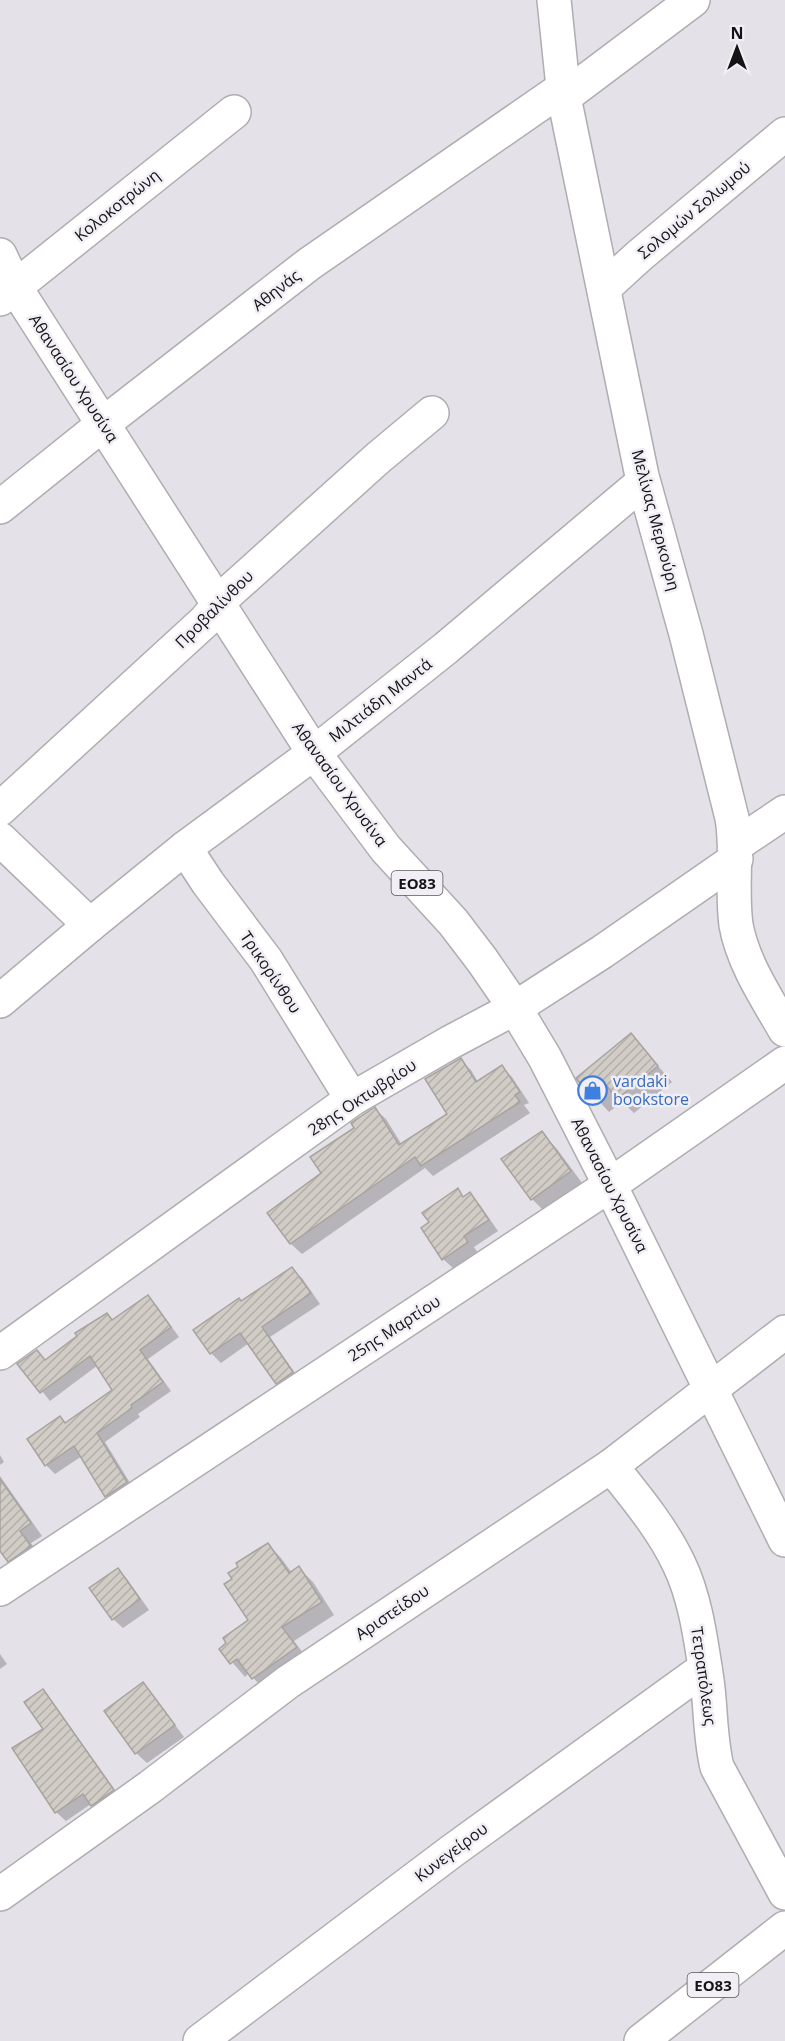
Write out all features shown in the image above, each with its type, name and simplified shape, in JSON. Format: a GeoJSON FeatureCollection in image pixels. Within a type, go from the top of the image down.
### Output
{"type":"FeatureCollection","features":[{"type":"Feature","properties":{"kind":"street","name":"Μελίνας Μερκούρη"},"geometry":{"type":"LineString","coordinates":[[554,0],[564,92],[643,482],[686,634],[732,818],[735,852],[735,910],[741,942],[751,969],[785,1030]]}},
{"type":"Feature","properties":{"kind":"street","name":"Αθηνάς"},"geometry":{"type":"LineString","coordinates":[[0,507],[309,264],[564,92],[693,0]]}},
{"type":"Feature","properties":{"kind":"street","name":"Κολοκοτρώνη"},"geometry":{"type":"LineString","coordinates":[[8,293],[234,112]]}},
{"type":"Feature","properties":{"kind":"street","name":"Σολομών Σολωμού"},"geometry":{"type":"LineString","coordinates":[[604,288],[647,249],[785,134]]}},
{"type":"Feature","properties":{"kind":"street","name":"Αθανασίου Χρυσίνα"},"geometry":{"type":"LineString","coordinates":[[0,255],[8,293],[103,424],[314,753],[380,842],[453,922],[515,1008],[545,1058],[610,1185],[785,1540]]}},
{"type":"Feature","properties":{"kind":"street","name":"Προβαλίνθου"},"geometry":{"type":"LineString","coordinates":[[0,809],[205,621],[217,604],[378,458],[432,413]]}},
{"type":"Feature","properties":{"kind":"street","name":"Μιλτιάδη Μαντά"},"geometry":{"type":"LineString","coordinates":[[0,1001],[185,848],[314,753],[446,648],[643,482]]}},
{"type":"Feature","properties":{"kind":"street","name":"28ης Οκτωβρίου"},"geometry":{"type":"LineString","coordinates":[[0,1353],[352,1099],[515,1008],[602,952],[785,813]]}},
{"type":"Feature","properties":{"kind":"street"},"geometry":{"type":"LineString","coordinates":[[0,839],[90,925]]}},
{"type":"Feature","properties":{"kind":"street","name":"Τρικορίνθου"},"geometry":{"type":"LineString","coordinates":[[185,848],[208,883],[266,960],[352,1099]]}},
{"type":"Feature","properties":{"kind":"street","name":"25ης Μαρτίου"},"geometry":{"type":"LineString","coordinates":[[0,1588],[610,1185],[785,1063]]}},
{"type":"Feature","properties":{"kind":"street","name":"Αριστείδου"},"geometry":{"type":"LineString","coordinates":[[0,1894],[150,1787],[288,1682],[611,1466],[785,1332]]}},
{"type":"Feature","properties":{"kind":"street","name":"Τετραπόλεως"},"geometry":{"type":"LineString","coordinates":[[611,1466],[640,1502],[680,1565],[697,1622],[717,1767],[785,1893]]}},
{"type":"Feature","properties":{"kind":"street","name":"Κυνεγείρου"},"geometry":{"type":"LineString","coordinates":[[200,2041],[452,1851],[705,1668]]}},
{"type":"Feature","properties":{"kind":"street","name":"ΕΟ83"},"geometry":{"type":"LineString","coordinates":[[641,2041],[785,1928]]}},
{"type":"Feature","properties":{"kind":"building"},"geometry":{"type":"Polygon","coordinates":[[[631,1033],[658,1066],[617,1099],[607,1086],[592,1098],[576,1078],[631,1033]]]}},
{"type":"Feature","properties":{"kind":"building"},"geometry":{"type":"Polygon","coordinates":[[[461,1058],[476,1082],[502,1065],[520,1092],[515,1095],[520,1102],[421,1166],[415,1157],[290,1244],[267,1213],[321,1173],[310,1157],[354,1128],[351,1123],[375,1107],[399,1145],[447,1114],[425,1079],[461,1058]]]}},
{"type":"Feature","properties":{"kind":"building"},"geometry":{"type":"Polygon","coordinates":[[[542,1131],[571,1171],[531,1200],[501,1159],[542,1131]]]}},
{"type":"Feature","properties":{"kind":"building"},"geometry":{"type":"Polygon","coordinates":[[[458,1188],[463,1197],[470,1192],[489,1220],[464,1236],[468,1242],[442,1260],[421,1228],[429,1222],[422,1213],[458,1188]]]}},
{"type":"Feature","properties":{"kind":"building"},"geometry":{"type":"Polygon","coordinates":[[[292,1267],[311,1293],[262,1327],[293,1372],[276,1384],[240,1333],[210,1354],[193,1330],[239,1298],[241,1301],[292,1267]]]}},
{"type":"Feature","properties":{"kind":"building"},"geometry":{"type":"Polygon","coordinates":[[[148,1295],[171,1327],[140,1350],[163,1382],[97,1433],[127,1482],[105,1497],[74,1446],[45,1466],[27,1439],[60,1416],[65,1423],[112,1390],[90,1356],[40,1393],[17,1364],[37,1350],[45,1360],[77,1336],[75,1333],[107,1313],[112,1320],[148,1295]]]}},
{"type":"Feature","properties":{"kind":"building"},"geometry":{"type":"Polygon","coordinates":[[[0,1479],[31,1523],[20,1531],[31,1546],[8,1562],[0,1551],[0,1479]]]}},
{"type":"Feature","properties":{"kind":"building"},"geometry":{"type":"Polygon","coordinates":[[[268,1543],[289,1573],[299,1566],[322,1602],[282,1627],[297,1647],[252,1679],[237,1659],[230,1664],[219,1649],[226,1643],[223,1638],[248,1620],[224,1584],[232,1579],[228,1573],[238,1567],[236,1563],[268,1543]]]}},
{"type":"Feature","properties":{"kind":"building"},"geometry":{"type":"Polygon","coordinates":[[[118,1568],[140,1599],[112,1620],[89,1588],[118,1568]]]}},
{"type":"Feature","properties":{"kind":"building"},"geometry":{"type":"Polygon","coordinates":[[[143,1682],[175,1725],[135,1754],[104,1711],[143,1682]]]}},
{"type":"Feature","properties":{"kind":"building"},"geometry":{"type":"Polygon","coordinates":[[[43,1689],[114,1790],[91,1806],[83,1794],[55,1813],[12,1748],[43,1729],[24,1702],[43,1689]]]}},
{"type":"Feature","properties":{"kind":"place","name":"vardaki bookstore"},"geometry":{"type":"Point","coordinates":[592,1090]}}]}
